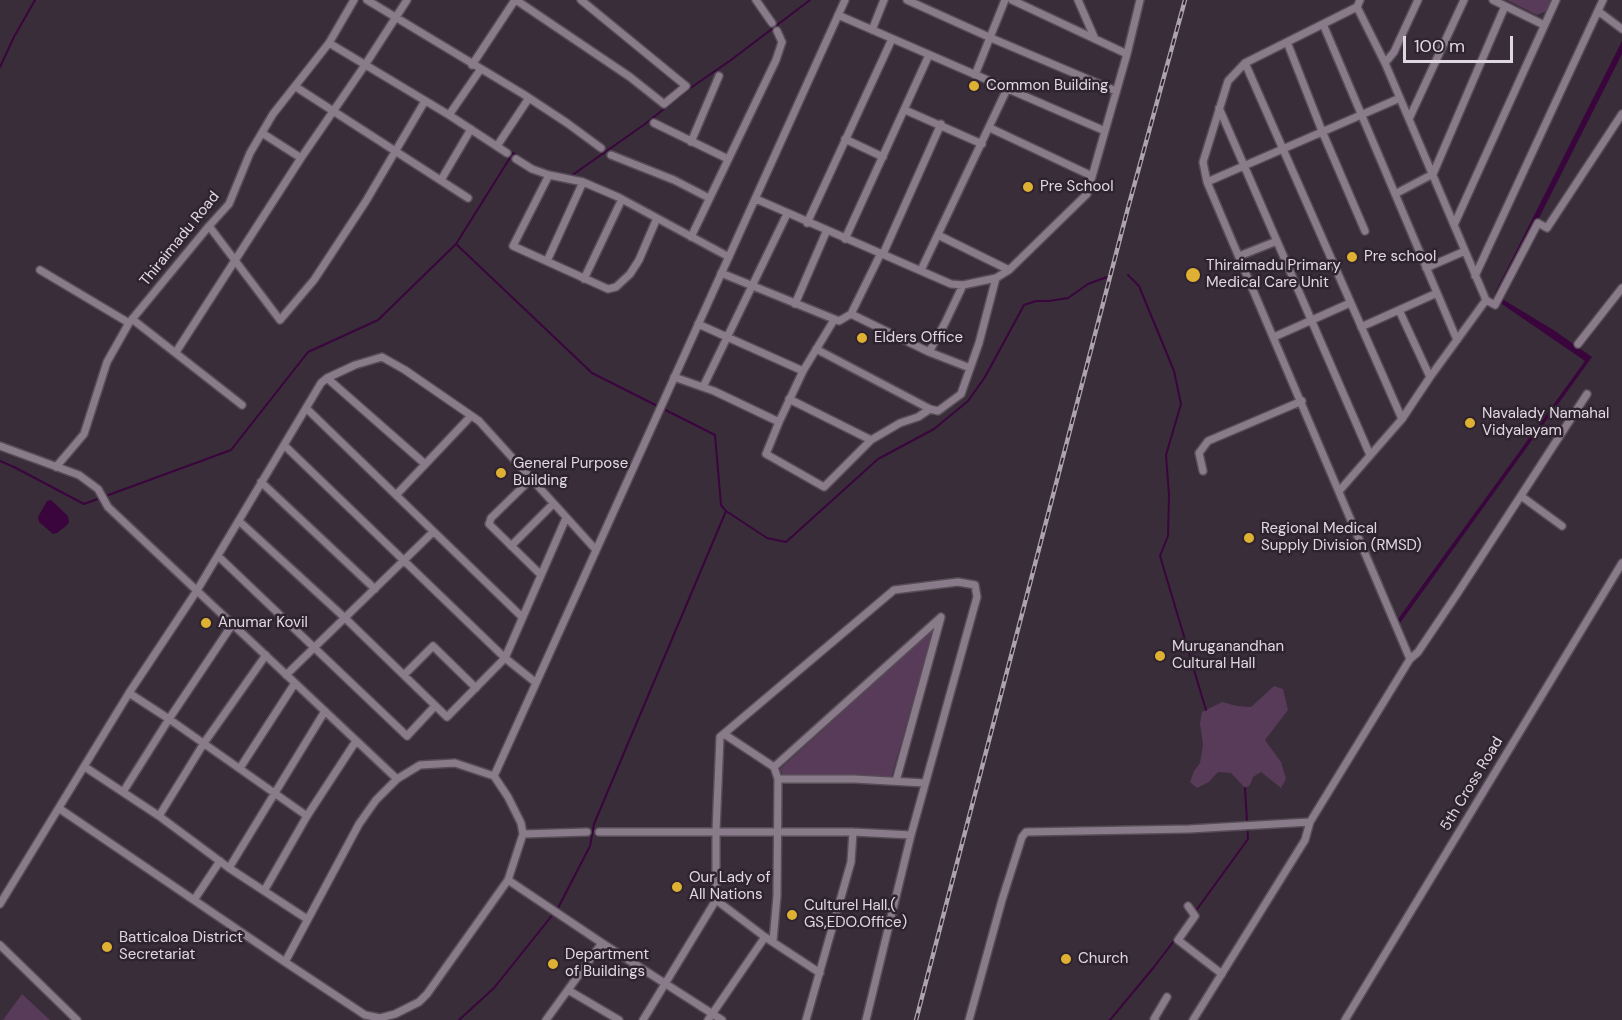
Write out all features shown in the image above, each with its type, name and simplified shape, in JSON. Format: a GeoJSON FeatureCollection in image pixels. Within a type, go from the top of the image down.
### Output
{"type":"FeatureCollection","features":[{"type":"Feature","properties":{"kind":"street","name":"Thiraimadu Road"},"geometry":{"type":"LineString","coordinates":[[56,467],[84,434],[107,362],[131,321],[208,226],[229,204],[250,153],[273,114],[329,43],[354,0]]}},
{"type":"Feature","properties":{"kind":"street"},"geometry":{"type":"LineString","coordinates":[[367,0],[529,98],[601,148]]}},
{"type":"Feature","properties":{"kind":"street"},"geometry":{"type":"LineString","coordinates":[[176,352],[301,158],[407,0]]}},
{"type":"Feature","properties":{"kind":"street"},"geometry":{"type":"LineString","coordinates":[[472,65],[516,0],[604,59],[664,104],[686,86],[581,0]]}},
{"type":"Feature","properties":{"kind":"street"},"geometry":{"type":"LineString","coordinates":[[756,0],[772,24]]}},
{"type":"Feature","properties":{"kind":"street"},"geometry":{"type":"LineString","coordinates":[[494,776],[845,0]]}},
{"type":"Feature","properties":{"kind":"street"},"geometry":{"type":"LineString","coordinates":[[872,30],[884,0]]}},
{"type":"Feature","properties":{"kind":"street"},"geometry":{"type":"LineString","coordinates":[[907,0],[1116,91]]}},
{"type":"Feature","properties":{"kind":"street"},"geometry":{"type":"LineString","coordinates":[[975,75],[1005,0]]}},
{"type":"Feature","properties":{"kind":"street"},"geometry":{"type":"LineString","coordinates":[[1012,0],[1126,54]]}},
{"type":"Feature","properties":{"kind":"street"},"geometry":{"type":"LineString","coordinates":[[1030,0],[1035,11]]}},
{"type":"Feature","properties":{"kind":"street"},"geometry":{"type":"LineString","coordinates":[[1078,0],[1095,39]]}},
{"type":"Feature","properties":{"kind":"street"},"geometry":{"type":"LineString","coordinates":[[756,200],[951,284],[963,285],[996,278],[1009,270],[1087,194],[1140,0]]}},
{"type":"Feature","properties":{"kind":"street"},"geometry":{"type":"LineString","coordinates":[[1385,63],[1394,52],[1418,0]]}},
{"type":"Feature","properties":{"kind":"street"},"geometry":{"type":"LineString","coordinates":[[1409,119],[1464,0]]}},
{"type":"Feature","properties":{"kind":"street"},"geometry":{"type":"LineString","coordinates":[[1493,0],[1544,25]]}},
{"type":"Feature","properties":{"kind":"street"},"geometry":{"type":"LineString","coordinates":[[1454,225],[1556,0]]}},
{"type":"Feature","properties":{"kind":"street"},"geometry":{"type":"LineString","coordinates":[[1475,276],[1603,0]]}},
{"type":"Feature","properties":{"kind":"street"},"geometry":{"type":"LineString","coordinates":[[1410,659],[1207,182],[1203,162],[1228,81],[1245,63],[1359,4],[1475,276],[1486,300],[1496,305],[1538,224],[1547,228],[1622,114]]}},
{"type":"Feature","properties":{"kind":"street"},"geometry":{"type":"LineString","coordinates":[[1395,194],[1433,174],[1505,6]]}},
{"type":"Feature","properties":{"kind":"street"},"geometry":{"type":"LineString","coordinates":[[1598,11],[1622,29]]}},
{"type":"Feature","properties":{"kind":"street"},"geometry":{"type":"LineString","coordinates":[[838,15],[1105,131]]}},
{"type":"Feature","properties":{"kind":"street"},"geometry":{"type":"LineString","coordinates":[[1323,24],[1457,340]]}},
{"type":"Feature","properties":{"kind":"street"},"geometry":{"type":"LineString","coordinates":[[691,237],[776,60],[782,42],[777,31]]}},
{"type":"Feature","properties":{"kind":"street"},"geometry":{"type":"LineString","coordinates":[[807,223],[892,39]]}},
{"type":"Feature","properties":{"kind":"street"},"geometry":{"type":"LineString","coordinates":[[1287,42],[1365,231]]}},
{"type":"Feature","properties":{"kind":"street"},"geometry":{"type":"LineString","coordinates":[[329,43],[449,115],[507,153]]}},
{"type":"Feature","properties":{"kind":"street"},"geometry":{"type":"LineString","coordinates":[[845,239],[929,55]]}},
{"type":"Feature","properties":{"kind":"street"},"geometry":{"type":"LineString","coordinates":[[1245,63],[1402,419]]}},
{"type":"Feature","properties":{"kind":"street"},"geometry":{"type":"LineString","coordinates":[[449,115],[480,70]]}},
{"type":"Feature","properties":{"kind":"street"},"geometry":{"type":"LineString","coordinates":[[691,142],[719,76]]}},
{"type":"Feature","properties":{"kind":"street"},"geometry":{"type":"LineString","coordinates":[[296,87],[468,198]]}},
{"type":"Feature","properties":{"kind":"street"},"geometry":{"type":"LineString","coordinates":[[921,270],[1007,89]]}},
{"type":"Feature","properties":{"kind":"street"},"geometry":{"type":"LineString","coordinates":[[497,146],[529,98]]}},
{"type":"Feature","properties":{"kind":"street"},"geometry":{"type":"LineString","coordinates":[[1207,182],[1400,98]]}},
{"type":"Feature","properties":{"kind":"street"},"geometry":{"type":"LineString","coordinates":[[208,226],[280,320],[314,280],[366,201],[424,101]]}},
{"type":"Feature","properties":{"kind":"street"},"geometry":{"type":"LineString","coordinates":[[1220,108],[1370,455]]}},
{"type":"Feature","properties":{"kind":"street"},"geometry":{"type":"LineString","coordinates":[[905,110],[982,144]]}},
{"type":"Feature","properties":{"kind":"street"},"geometry":{"type":"LineString","coordinates":[[654,123],[728,159]]}},
{"type":"Feature","properties":{"kind":"street"},"geometry":{"type":"LineString","coordinates":[[721,273],[834,320],[839,321],[851,314],[882,254],[941,124]]}},
{"type":"Feature","properties":{"kind":"street"},"geometry":{"type":"LineString","coordinates":[[990,128],[1092,176]]}},
{"type":"Feature","properties":{"kind":"street"},"geometry":{"type":"LineString","coordinates":[[441,180],[471,129]]}},
{"type":"Feature","properties":{"kind":"street"},"geometry":{"type":"LineString","coordinates":[[262,133],[301,158]]}},
{"type":"Feature","properties":{"kind":"street"},"geometry":{"type":"LineString","coordinates":[[845,139],[883,157]]}},
{"type":"Feature","properties":{"kind":"street"},"geometry":{"type":"LineString","coordinates":[[611,155],[674,180],[710,198]]}},
{"type":"Feature","properties":{"kind":"street"},"geometry":{"type":"LineString","coordinates":[[516,159],[532,170],[584,182],[622,199],[729,257]]}},
{"type":"Feature","properties":{"kind":"street"},"geometry":{"type":"LineString","coordinates":[[549,175],[513,246],[608,289],[616,287],[630,274],[639,260],[657,218]]}},
{"type":"Feature","properties":{"kind":"street"},"geometry":{"type":"LineString","coordinates":[[547,261],[584,182]]}},
{"type":"Feature","properties":{"kind":"street"},"geometry":{"type":"LineString","coordinates":[[584,279],[622,199]]}},
{"type":"Feature","properties":{"kind":"street"},"geometry":{"type":"LineString","coordinates":[[703,387],[729,338],[787,214]]}},
{"type":"Feature","properties":{"kind":"street"},"geometry":{"type":"LineString","coordinates":[[795,304],[826,230]]}},
{"type":"Feature","properties":{"kind":"street"},"geometry":{"type":"LineString","coordinates":[[938,235],[1009,270]]}},
{"type":"Feature","properties":{"kind":"street"},"geometry":{"type":"LineString","coordinates":[[1239,256],[1277,241]]}},
{"type":"Feature","properties":{"kind":"street"},"geometry":{"type":"LineString","coordinates":[[1426,268],[1465,251]]}},
{"type":"Feature","properties":{"kind":"street"},"geometry":{"type":"LineString","coordinates":[[40,270],[131,321],[176,352],[242,405]]}},
{"type":"Feature","properties":{"kind":"street"},"geometry":{"type":"LineString","coordinates":[[816,349],[930,409],[938,411],[961,394],[979,343],[996,278]]}},
{"type":"Feature","properties":{"kind":"street"},"geometry":{"type":"LineString","coordinates":[[929,352],[963,285]]}},
{"type":"Feature","properties":{"kind":"street"},"geometry":{"type":"LineString","coordinates":[[1578,344],[1622,288]]}},
{"type":"Feature","properties":{"kind":"street"},"geometry":{"type":"LineString","coordinates":[[1361,327],[1437,293]]}},
{"type":"Feature","properties":{"kind":"street"},"geometry":{"type":"LineString","coordinates":[[1340,490],[1402,419],[1486,300]]}},
{"type":"Feature","properties":{"kind":"street"},"geometry":{"type":"LineString","coordinates":[[1274,337],[1350,303]]}},
{"type":"Feature","properties":{"kind":"street"},"geometry":{"type":"LineString","coordinates":[[1399,310],[1430,377]]}},
{"type":"Feature","properties":{"kind":"street"},"geometry":{"type":"LineString","coordinates":[[851,314],[929,352],[970,368]]}},
{"type":"Feature","properties":{"kind":"street"},"geometry":{"type":"LineString","coordinates":[[834,320],[803,371],[778,422],[766,454],[824,487],[871,440],[930,409]]}},
{"type":"Feature","properties":{"kind":"street"},"geometry":{"type":"LineString","coordinates":[[698,324],[803,371]]}},
{"type":"Feature","properties":{"kind":"street"},"geometry":{"type":"LineString","coordinates":[[0,904],[129,693],[196,592],[321,383],[327,378],[355,365],[382,357],[405,370],[479,421],[596,550]]}},
{"type":"Feature","properties":{"kind":"street"},"geometry":{"type":"LineString","coordinates":[[674,377],[703,387],[778,422]]}},
{"type":"Feature","properties":{"kind":"street"},"geometry":{"type":"LineString","coordinates":[[327,378],[425,464]]}},
{"type":"Feature","properties":{"kind":"street"},"geometry":{"type":"LineString","coordinates":[[1192,1020],[1305,840],[1310,822],[1410,659],[1418,652],[1587,394]]}},
{"type":"Feature","properties":{"kind":"street"},"geometry":{"type":"LineString","coordinates":[[789,399],[871,440]]}},
{"type":"Feature","properties":{"kind":"street"},"geometry":{"type":"LineString","coordinates":[[1203,471],[1198,453],[1208,441],[1302,401]]}},
{"type":"Feature","properties":{"kind":"street"},"geometry":{"type":"LineString","coordinates":[[306,408],[522,617]]}},
{"type":"Feature","properties":{"kind":"street"},"geometry":{"type":"LineString","coordinates":[[396,494],[471,416]]}},
{"type":"Feature","properties":{"kind":"street"},"geometry":{"type":"LineString","coordinates":[[284,445],[506,658],[535,682]]}},
{"type":"Feature","properties":{"kind":"street"},"geometry":{"type":"LineString","coordinates":[[0,447],[79,475],[98,489],[108,507],[397,779]]}},
{"type":"Feature","properties":{"kind":"street"},"geometry":{"type":"LineString","coordinates":[[531,479],[492,518],[489,524],[541,575]]}},
{"type":"Feature","properties":{"kind":"street"},"geometry":{"type":"LineString","coordinates":[[261,482],[375,590]]}},
{"type":"Feature","properties":{"kind":"street"},"geometry":{"type":"LineString","coordinates":[[1521,496],[1562,526]]}},
{"type":"Feature","properties":{"kind":"street"},"geometry":{"type":"LineString","coordinates":[[511,546],[554,504]]}},
{"type":"Feature","properties":{"kind":"street"},"geometry":{"type":"LineString","coordinates":[[238,521],[345,618],[447,717],[506,658],[566,518]]}},
{"type":"Feature","properties":{"kind":"street"},"geometry":{"type":"LineString","coordinates":[[286,675],[433,532]]}},
{"type":"Feature","properties":{"kind":"street"},"geometry":{"type":"LineString","coordinates":[[218,556],[407,736],[435,706]]}},
{"type":"Feature","properties":{"kind":"street","name":"5th Cross Road"},"geometry":{"type":"LineString","coordinates":[[1345,1020],[1622,563]]}},
{"type":"Feature","properties":{"kind":"street"},"geometry":{"type":"LineString","coordinates":[[643,1020],[716,900],[720,737],[894,591],[958,582],[975,585],[977,597],[911,835],[866,1020]]}},
{"type":"Feature","properties":{"kind":"street"},"geometry":{"type":"LineString","coordinates":[[774,767],[941,617],[896,781]]}},
{"type":"Feature","properties":{"kind":"street"},"geometry":{"type":"LineString","coordinates":[[123,792],[232,625]]}},
{"type":"Feature","properties":{"kind":"street"},"geometry":{"type":"LineString","coordinates":[[404,675],[433,646],[476,688]]}},
{"type":"Feature","properties":{"kind":"street"},"geometry":{"type":"LineString","coordinates":[[159,816],[204,743],[266,655]]}},
{"type":"Feature","properties":{"kind":"street"},"geometry":{"type":"LineString","coordinates":[[240,768],[295,683]]}},
{"type":"Feature","properties":{"kind":"street"},"geometry":{"type":"LineString","coordinates":[[129,693],[307,816]]}},
{"type":"Feature","properties":{"kind":"street"},"geometry":{"type":"LineString","coordinates":[[229,868],[325,711]]}},
{"type":"Feature","properties":{"kind":"street"},"geometry":{"type":"LineString","coordinates":[[724,734],[774,767],[778,779],[777,896],[773,941]]}},
{"type":"Feature","properties":{"kind":"street"},"geometry":{"type":"LineString","coordinates":[[264,891],[307,816],[356,741]]}},
{"type":"Feature","properties":{"kind":"street"},"geometry":{"type":"LineString","coordinates":[[60,809],[285,962],[365,1015],[380,1017],[395,1014],[418,1002],[427,994],[508,880],[524,834],[508,797],[494,776],[455,763],[420,765],[397,779],[376,800],[359,824],[285,962]]}},
{"type":"Feature","properties":{"kind":"street"},"geometry":{"type":"LineString","coordinates":[[85,766],[159,816],[229,868],[307,919]]}},
{"type":"Feature","properties":{"kind":"street"},"geometry":{"type":"LineString","coordinates":[[778,779],[925,783]]}},
{"type":"Feature","properties":{"kind":"street"},"geometry":{"type":"LineString","coordinates":[[969,1020],[1002,900],[1022,837],[1026,832],[1189,829],[1310,822]]}},
{"type":"Feature","properties":{"kind":"street"},"geometry":{"type":"LineString","coordinates":[[598,832],[777,831],[911,835]]}},
{"type":"Feature","properties":{"kind":"street"},"geometry":{"type":"LineString","coordinates":[[524,834],[587,832]]}},
{"type":"Feature","properties":{"kind":"street"},"geometry":{"type":"LineString","coordinates":[[806,1020],[851,862],[853,832]]}},
{"type":"Feature","properties":{"kind":"street"},"geometry":{"type":"LineString","coordinates":[[194,900],[220,861]]}},
{"type":"Feature","properties":{"kind":"street"},"geometry":{"type":"LineString","coordinates":[[508,880],[723,1020]]}},
{"type":"Feature","properties":{"kind":"street"},"geometry":{"type":"LineString","coordinates":[[716,900],[820,973]]}},
{"type":"Feature","properties":{"kind":"street"},"geometry":{"type":"LineString","coordinates":[[1188,906],[1195,916],[1178,940],[1222,974]]}},
{"type":"Feature","properties":{"kind":"street"},"geometry":{"type":"LineString","coordinates":[[708,1020],[765,936]]}},
{"type":"Feature","properties":{"kind":"street"},"geometry":{"type":"LineString","coordinates":[[546,1020],[602,943]]}},
{"type":"Feature","properties":{"kind":"street"},"geometry":{"type":"LineString","coordinates":[[0,945],[77,1020]]}},
{"type":"Feature","properties":{"kind":"street"},"geometry":{"type":"LineString","coordinates":[[568,990],[619,1020]]}},
{"type":"Feature","properties":{"kind":"street"},"geometry":{"type":"LineString","coordinates":[[1155,1020],[1167,997]]}},
{"type":"Feature","properties":{"kind":"shaded area"},"geometry":{"type":"Polygon","coordinates":[[[1507,0],[1552,0],[1547,11],[1537,15],[1507,0]]]}},
{"type":"Feature","properties":{"kind":"shaded area"},"geometry":{"type":"Polygon","coordinates":[[[1622,41],[1622,54],[1501,293],[1504,300],[1592,357],[1400,623],[1398,619],[1585,361],[1496,300],[1495,293],[1622,41]]]}},
{"type":"Feature","properties":{"kind":"shaded area"},"geometry":{"type":"Polygon","coordinates":[[[51,500],[68,516],[69,522],[53,534],[39,522],[38,517],[47,501],[51,500]]]}},
{"type":"Feature","properties":{"kind":"shaded area"},"geometry":{"type":"Polygon","coordinates":[[[934,628],[891,778],[783,776],[780,769],[934,628]]]}},
{"type":"Feature","properties":{"kind":"shaded area"},"geometry":{"type":"Polygon","coordinates":[[[1274,686],[1283,689],[1288,710],[1265,740],[1281,762],[1286,779],[1281,788],[1261,772],[1253,777],[1250,785],[1245,788],[1231,773],[1218,772],[1209,782],[1197,788],[1190,782],[1200,763],[1203,745],[1200,723],[1202,712],[1222,702],[1251,707],[1274,686]]]}},
{"type":"Feature","properties":{"kind":"shaded area"},"geometry":{"type":"Polygon","coordinates":[[[22,994],[50,1020],[3,1020],[22,994]]]}},
{"type":"Feature","properties":{"kind":"waterway"},"geometry":{"type":"LineString","coordinates":[[0,67],[35,0]]}},
{"type":"Feature","properties":{"kind":"waterway"},"geometry":{"type":"LineString","coordinates":[[559,174],[571,176],[645,124],[810,0]]}},
{"type":"Feature","properties":{"kind":"waterway"},"geometry":{"type":"LineString","coordinates":[[456,244],[513,153],[519,157]]}},
{"type":"Feature","properties":{"kind":"waterway"},"geometry":{"type":"LineString","coordinates":[[0,461],[84,504],[231,450],[308,352],[378,320],[456,244],[592,373],[715,435],[721,505],[726,511]]}},
{"type":"Feature","properties":{"kind":"waterway"},"geometry":{"type":"LineString","coordinates":[[1128,275],[1139,286],[1174,371],[1181,404],[1166,455],[1169,495],[1168,536],[1160,556],[1206,710]]}},
{"type":"Feature","properties":{"kind":"waterway"},"geometry":{"type":"LineString","coordinates":[[459,1020],[494,988],[558,908],[590,846],[594,824],[726,511],[767,538],[786,542],[878,459],[934,429],[968,401],[985,377],[1024,305],[1036,301],[1068,298],[1088,284],[1107,277]]}},
{"type":"Feature","properties":{"kind":"waterway"},"geometry":{"type":"LineString","coordinates":[[1195,912],[1248,839],[1245,788]]}},
{"type":"Feature","properties":{"kind":"waterway"},"geometry":{"type":"LineString","coordinates":[[1110,1020],[1176,938]]}},
{"type":"Feature","properties":{"kind":"railway"},"geometry":{"type":"LineString","coordinates":[[916,1020],[1128,208],[1185,0]]}},
{"type":"Feature","properties":{"kind":"place","name":"Common Building"},"geometry":{"type":"Point","coordinates":[974,86]}},
{"type":"Feature","properties":{"kind":"place","name":"Pre School"},"geometry":{"type":"Point","coordinates":[1028,187]}},
{"type":"Feature","properties":{"kind":"place","name":"Pre school"},"geometry":{"type":"Point","coordinates":[1352,257]}},
{"type":"Feature","properties":{"kind":"place","name":"Thiraimadu Primary Medical Care Unit"},"geometry":{"type":"Point","coordinates":[1193,275]}},
{"type":"Feature","properties":{"kind":"place","name":"Elders Office"},"geometry":{"type":"Point","coordinates":[862,338]}},
{"type":"Feature","properties":{"kind":"place","name":"Navalady Namahal Vidyalayam"},"geometry":{"type":"Point","coordinates":[1470,423]}},
{"type":"Feature","properties":{"kind":"place","name":"General Purpose Building"},"geometry":{"type":"Point","coordinates":[501,473]}},
{"type":"Feature","properties":{"kind":"place","name":"Regional Medical Supply Division (RMSD)"},"geometry":{"type":"Point","coordinates":[1249,538]}},
{"type":"Feature","properties":{"kind":"place","name":"Anumar Kovil"},"geometry":{"type":"Point","coordinates":[206,623]}},
{"type":"Feature","properties":{"kind":"place","name":"Muruganandhan Cultural Hall"},"geometry":{"type":"Point","coordinates":[1160,656]}},
{"type":"Feature","properties":{"kind":"place","name":"Our Lady of All Nations"},"geometry":{"type":"Point","coordinates":[677,887]}},
{"type":"Feature","properties":{"kind":"place","name":"Culturel Hall.( GS,EDO.Office)"},"geometry":{"type":"Point","coordinates":[792,915]}},
{"type":"Feature","properties":{"kind":"place","name":"Batticaloa District Secretariat"},"geometry":{"type":"Point","coordinates":[107,947]}},
{"type":"Feature","properties":{"kind":"place","name":"Church"},"geometry":{"type":"Point","coordinates":[1066,959]}},
{"type":"Feature","properties":{"kind":"place","name":"Department of Buildings"},"geometry":{"type":"Point","coordinates":[553,964]}}]}
